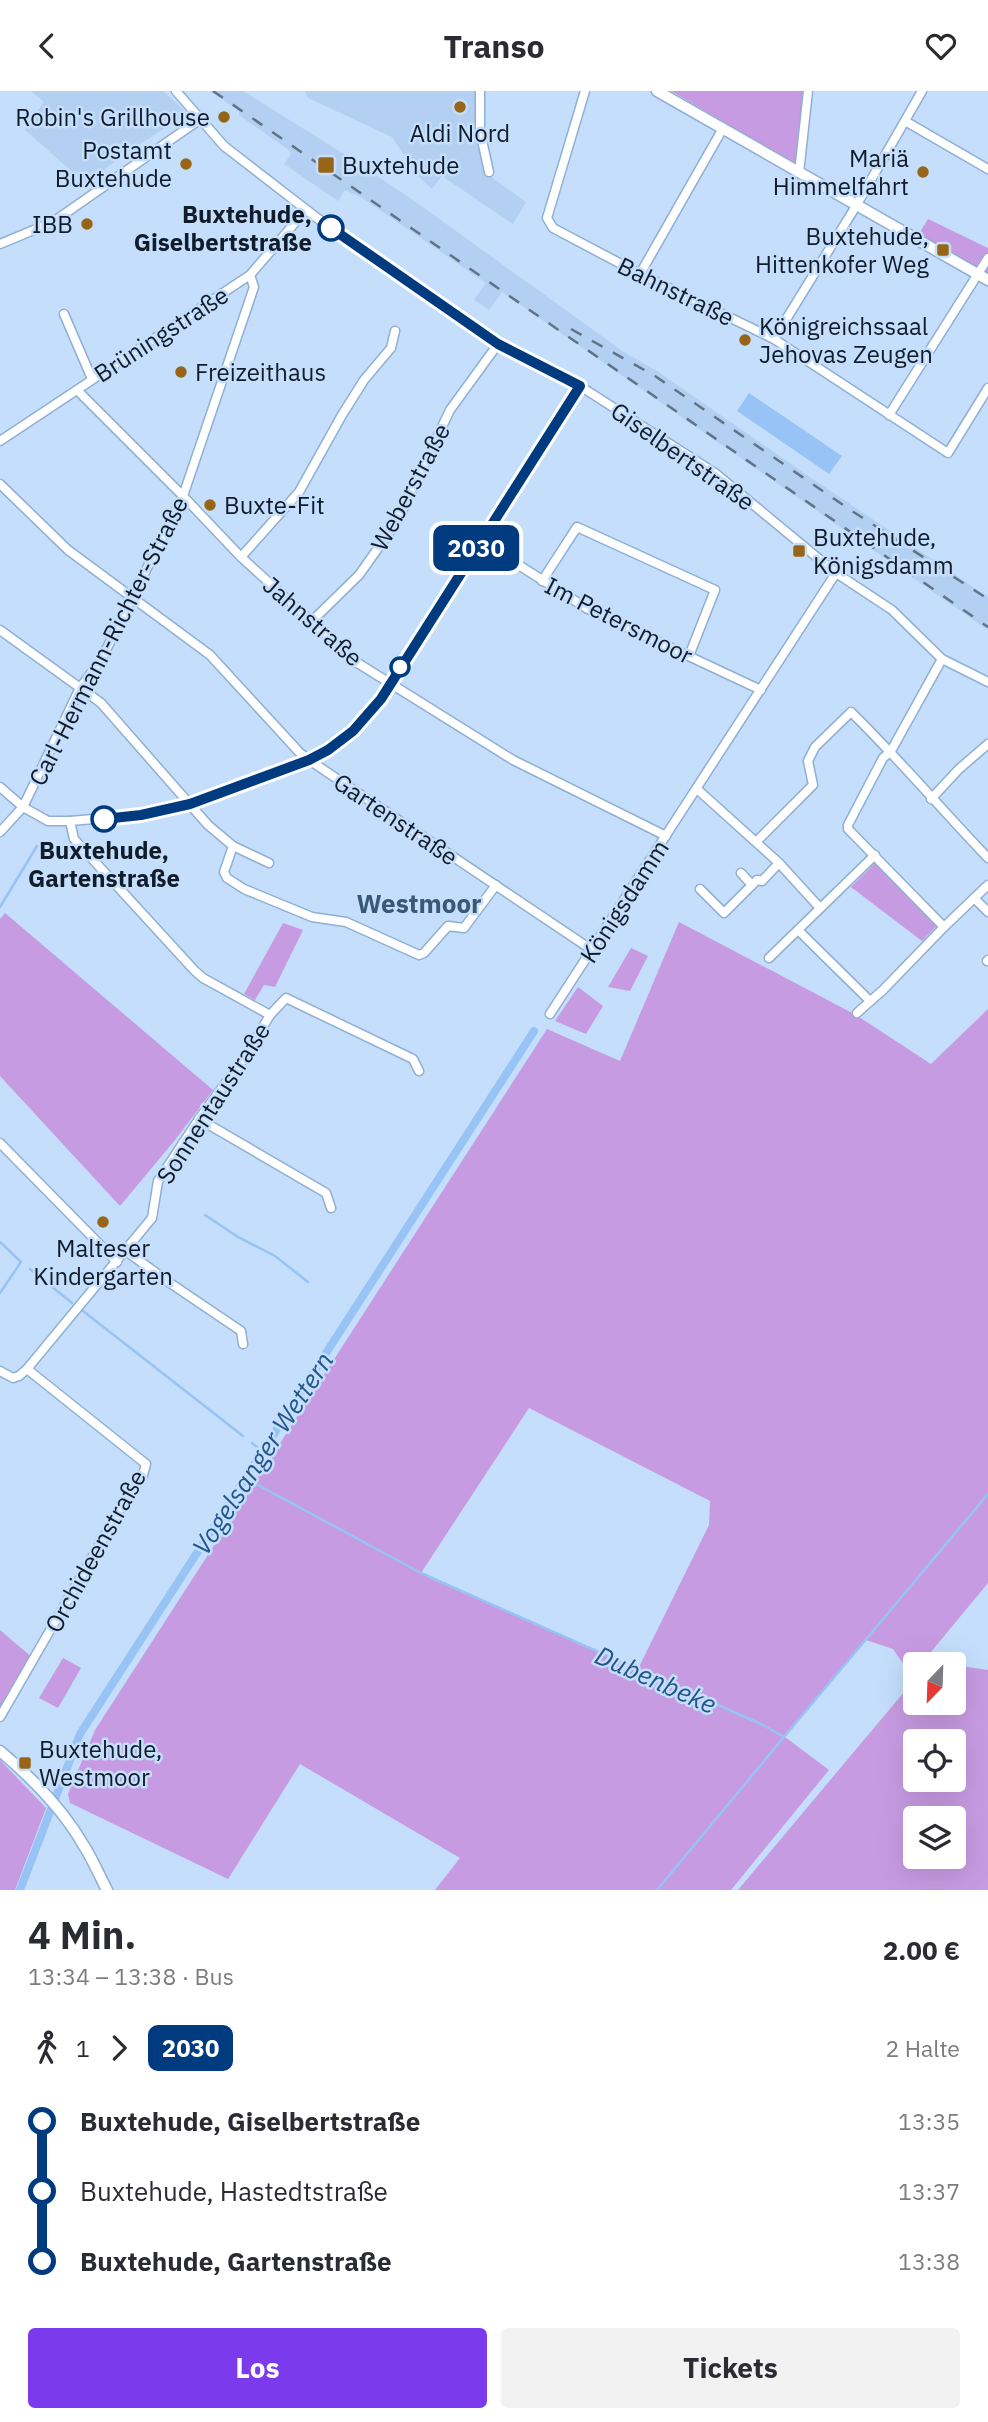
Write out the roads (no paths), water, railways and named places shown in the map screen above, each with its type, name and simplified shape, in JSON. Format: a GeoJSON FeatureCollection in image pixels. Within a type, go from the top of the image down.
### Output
{"type":"FeatureCollection","features":[{"type":"Feature","properties":{"kind":"street","name":"Giselbertstraße"},"geometry":{"type":"LineString","coordinates":[[176,91],[224,146],[306,210],[498,344],[580,386],[715,473],[836,573],[892,610],[942,659],[988,682]]}},
{"type":"Feature","properties":{"kind":"street"},"geometry":{"type":"LineString","coordinates":[[480,91],[480,131],[489,172]]}},
{"type":"Feature","properties":{"kind":"street","name":"Bahnstraße"},"geometry":{"type":"LineString","coordinates":[[585,91],[547,218],[553,228],[774,339],[948,453],[988,388]]}},
{"type":"Feature","properties":{"kind":"street"},"geometry":{"type":"LineString","coordinates":[[657,91],[988,280]]}},
{"type":"Feature","properties":{"kind":"street"},"geometry":{"type":"LineString","coordinates":[[799,173],[808,91]]}},
{"type":"Feature","properties":{"kind":"street"},"geometry":{"type":"LineString","coordinates":[[774,339],[856,206],[922,91]]}},
{"type":"Feature","properties":{"kind":"street"},"geometry":{"type":"LineString","coordinates":[[0,244],[53,222],[199,120]]}},
{"type":"Feature","properties":{"kind":"street"},"geometry":{"type":"LineString","coordinates":[[905,121],[988,169]]}},
{"type":"Feature","properties":{"kind":"street"},"geometry":{"type":"LineString","coordinates":[[640,274],[722,130]]}},
{"type":"Feature","properties":{"kind":"street","name":"Brüningstraße"},"geometry":{"type":"LineString","coordinates":[[0,440],[250,275],[306,210]]}},
{"type":"Feature","properties":{"kind":"street"},"geometry":{"type":"LineString","coordinates":[[889,415],[988,258]]}},
{"type":"Feature","properties":{"kind":"street","name":"Carl-Hermann-Richter-Straße"},"geometry":{"type":"LineString","coordinates":[[0,832],[23,807],[80,688],[101,660],[183,496],[254,288],[250,275]]}},
{"type":"Feature","properties":{"kind":"street"},"geometry":{"type":"LineString","coordinates":[[64,314],[92,379]]}},
{"type":"Feature","properties":{"kind":"street"},"geometry":{"type":"LineString","coordinates":[[241,558],[299,492],[364,380],[391,348],[394,331]]}},
{"type":"Feature","properties":{"kind":"street","name":"Weberstraße"},"geometry":{"type":"LineString","coordinates":[[312,621],[359,575],[391,531],[450,410],[498,344]]}},
{"type":"Feature","properties":{"kind":"street"},"geometry":{"type":"LineString","coordinates":[[0,484],[68,550],[210,656],[309,760],[328,750],[353,731],[381,699],[580,386]]}},
{"type":"Feature","properties":{"kind":"street","name":"Jahnstraße"},"geometry":{"type":"LineString","coordinates":[[77,390],[241,558],[356,662],[513,760],[666,836]]}},
{"type":"Feature","properties":{"kind":"street"},"geometry":{"type":"LineString","coordinates":[[542,582],[577,527],[715,590],[689,656]]}},
{"type":"Feature","properties":{"kind":"street","name":"Im Petersmoor"},"geometry":{"type":"LineString","coordinates":[[481,541],[588,609],[761,690]]}},
{"type":"Feature","properties":{"kind":"street","name":"Königsdamm"},"geometry":{"type":"LineString","coordinates":[[550,1014],[836,573]]}},
{"type":"Feature","properties":{"kind":"street"},"geometry":{"type":"LineString","coordinates":[[0,629],[101,703],[208,825],[233,846],[269,863]]}},
{"type":"Feature","properties":{"kind":"street"},"geometry":{"type":"LineString","coordinates":[[942,659],[891,751],[883,758],[848,825],[851,832],[944,927]]}},
{"type":"Feature","properties":{"kind":"street"},"geometry":{"type":"LineString","coordinates":[[756,842],[813,785],[808,761],[815,747],[851,712],[891,751],[931,799],[988,858]]}},
{"type":"Feature","properties":{"kind":"street"},"geometry":{"type":"LineString","coordinates":[[931,799],[959,769],[988,744]]}},
{"type":"Feature","properties":{"kind":"street","name":"Gartenstraße"},"geometry":{"type":"LineString","coordinates":[[0,787],[23,807],[48,821],[141,815],[190,804],[309,760],[592,950]]}},
{"type":"Feature","properties":{"kind":"street"},"geometry":{"type":"LineString","coordinates":[[697,789],[779,863],[820,908]]}},
{"type":"Feature","properties":{"kind":"street","name":"Sonnentaustraße"},"geometry":{"type":"LineString","coordinates":[[70,821],[74,839],[194,970],[203,978],[270,1015],[247,1055],[199,1119],[158,1181],[152,1218],[126,1251]]}},
{"type":"Feature","properties":{"kind":"street"},"geometry":{"type":"LineString","coordinates":[[233,846],[224,871],[227,878],[244,889],[306,915],[346,922],[419,955],[424,953],[448,926],[464,928],[496,885]]}},
{"type":"Feature","properties":{"kind":"street"},"geometry":{"type":"LineString","coordinates":[[769,958],[876,855]]}},
{"type":"Feature","properties":{"kind":"street"},"geometry":{"type":"LineString","coordinates":[[700,889],[724,913],[757,880],[762,881],[779,863]]}},
{"type":"Feature","properties":{"kind":"street"},"geometry":{"type":"LineString","coordinates":[[741,873],[752,885]]}},
{"type":"Feature","properties":{"kind":"street"},"geometry":{"type":"LineString","coordinates":[[857,1013],[988,885]]}},
{"type":"Feature","properties":{"kind":"street"},"geometry":{"type":"LineString","coordinates":[[974,898],[988,912]]}},
{"type":"Feature","properties":{"kind":"street"},"geometry":{"type":"LineString","coordinates":[[798,930],[870,1001]]}},
{"type":"Feature","properties":{"kind":"street"},"geometry":{"type":"LineString","coordinates":[[270,1015],[286,998],[414,1059],[419,1071]]}},
{"type":"Feature","properties":{"kind":"street"},"geometry":{"type":"LineString","coordinates":[[199,1119],[326,1193],[331,1208]]}},
{"type":"Feature","properties":{"kind":"street"},"geometry":{"type":"LineString","coordinates":[[0,1143],[117,1262]]}},
{"type":"Feature","properties":{"kind":"street"},"geometry":{"type":"LineString","coordinates":[[0,1371],[13,1378],[27,1369],[126,1251],[240,1331],[243,1343]]}},
{"type":"Feature","properties":{"kind":"street","name":"Orchideenstraße"},"geometry":{"type":"LineString","coordinates":[[0,1717],[127,1497],[143,1475],[146,1464],[27,1369]]}},
{"type":"Feature","properties":{"kind":"street"},"geometry":{"type":"LineString","coordinates":[[0,1751],[51,1801],[84,1844],[107,1890]]}},
{"type":"Feature","properties":{"kind":"waterway"},"geometry":{"type":"LineString","coordinates":[[0,907],[37,846]]}},
{"type":"Feature","properties":{"kind":"waterway","name":"Vogelsanger Wettern"},"geometry":{"type":"LineString","coordinates":[[20,1890],[80,1734],[534,1031]]}},
{"type":"Feature","properties":{"kind":"waterway"},"geometry":{"type":"LineString","coordinates":[[205,1215],[238,1237],[275,1256],[308,1282]]}},
{"type":"Feature","properties":{"kind":"waterway"},"geometry":{"type":"LineString","coordinates":[[0,1242],[21,1262],[0,1293]]}},
{"type":"Feature","properties":{"kind":"waterway"},"geometry":{"type":"LineString","coordinates":[[30,1269],[72,1303]]}},
{"type":"Feature","properties":{"kind":"waterway"},"geometry":{"type":"LineString","coordinates":[[83,1311],[243,1436]]}},
{"type":"Feature","properties":{"kind":"waterway"},"geometry":{"type":"LineString","coordinates":[[252,1443],[262,1451]]}},
{"type":"Feature","properties":{"kind":"waterway","name":"Dubenbeke"},"geometry":{"type":"LineString","coordinates":[[245,1478],[421,1573],[763,1725],[784,1737],[988,1494]]}},
{"type":"Feature","properties":{"kind":"waterway"},"geometry":{"type":"LineString","coordinates":[[657,1890],[784,1737]]}},
{"type":"Feature","properties":{"kind":"railway"},"geometry":{"type":"LineString","coordinates":[[213,91],[988,627]]}},
{"type":"Feature","properties":{"kind":"railway"},"geometry":{"type":"LineString","coordinates":[[571,329],[655,376],[849,509],[988,599]]}},
{"type":"Feature","properties":{"kind":"place","name":"Aldi Nord"},"geometry":{"type":"Point","coordinates":[460,107]}},
{"type":"Feature","properties":{"kind":"place","name":"Robin's Grillhouse"},"geometry":{"type":"Point","coordinates":[224,117]}},
{"type":"Feature","properties":{"kind":"place","name":"Postamt Buxtehude"},"geometry":{"type":"Point","coordinates":[186,164]}},
{"type":"Feature","properties":{"kind":"place","name":"Buxtehude"},"geometry":{"type":"Point","coordinates":[326,165]}},
{"type":"Feature","properties":{"kind":"place","name":"Mariä Himmelfahrt"},"geometry":{"type":"Point","coordinates":[923,172]}},
{"type":"Feature","properties":{"kind":"place","name":"IBB"},"geometry":{"type":"Point","coordinates":[87,224]}},
{"type":"Feature","properties":{"kind":"place","name":"Buxtehude, Giselbertstraße"},"geometry":{"type":"Point","coordinates":[331,228]}},
{"type":"Feature","properties":{"kind":"place","name":"Buxtehude, Hittenkofer Weg"},"geometry":{"type":"Point","coordinates":[943,250]}},
{"type":"Feature","properties":{"kind":"place","name":"Königreichssaal Jehovas Zeugen"},"geometry":{"type":"Point","coordinates":[745,340]}},
{"type":"Feature","properties":{"kind":"place","name":"Freizeithaus"},"geometry":{"type":"Point","coordinates":[181,372]}},
{"type":"Feature","properties":{"kind":"place","name":"Buxte-Fit"},"geometry":{"type":"Point","coordinates":[210,505]}},
{"type":"Feature","properties":{"kind":"place","name":"Buxtehude, Königsdamm"},"geometry":{"type":"Point","coordinates":[799,551]}},
{"type":"Feature","properties":{"kind":"place","name":"Buxtehude, Gartenstraße"},"geometry":{"type":"Point","coordinates":[104,819]}},
{"type":"Feature","properties":{"kind":"place","name":"Malteser Kindergarten"},"geometry":{"type":"Point","coordinates":[103,1222]}},
{"type":"Feature","properties":{"kind":"place","name":"Buxtehude, Westmoor"},"geometry":{"type":"Point","coordinates":[25,1763]}},
{"type":"Feature","properties":{"kind":"district","name":"Westmoor"},"geometry":{"type":"Point","coordinates":[419,903]}}]}
